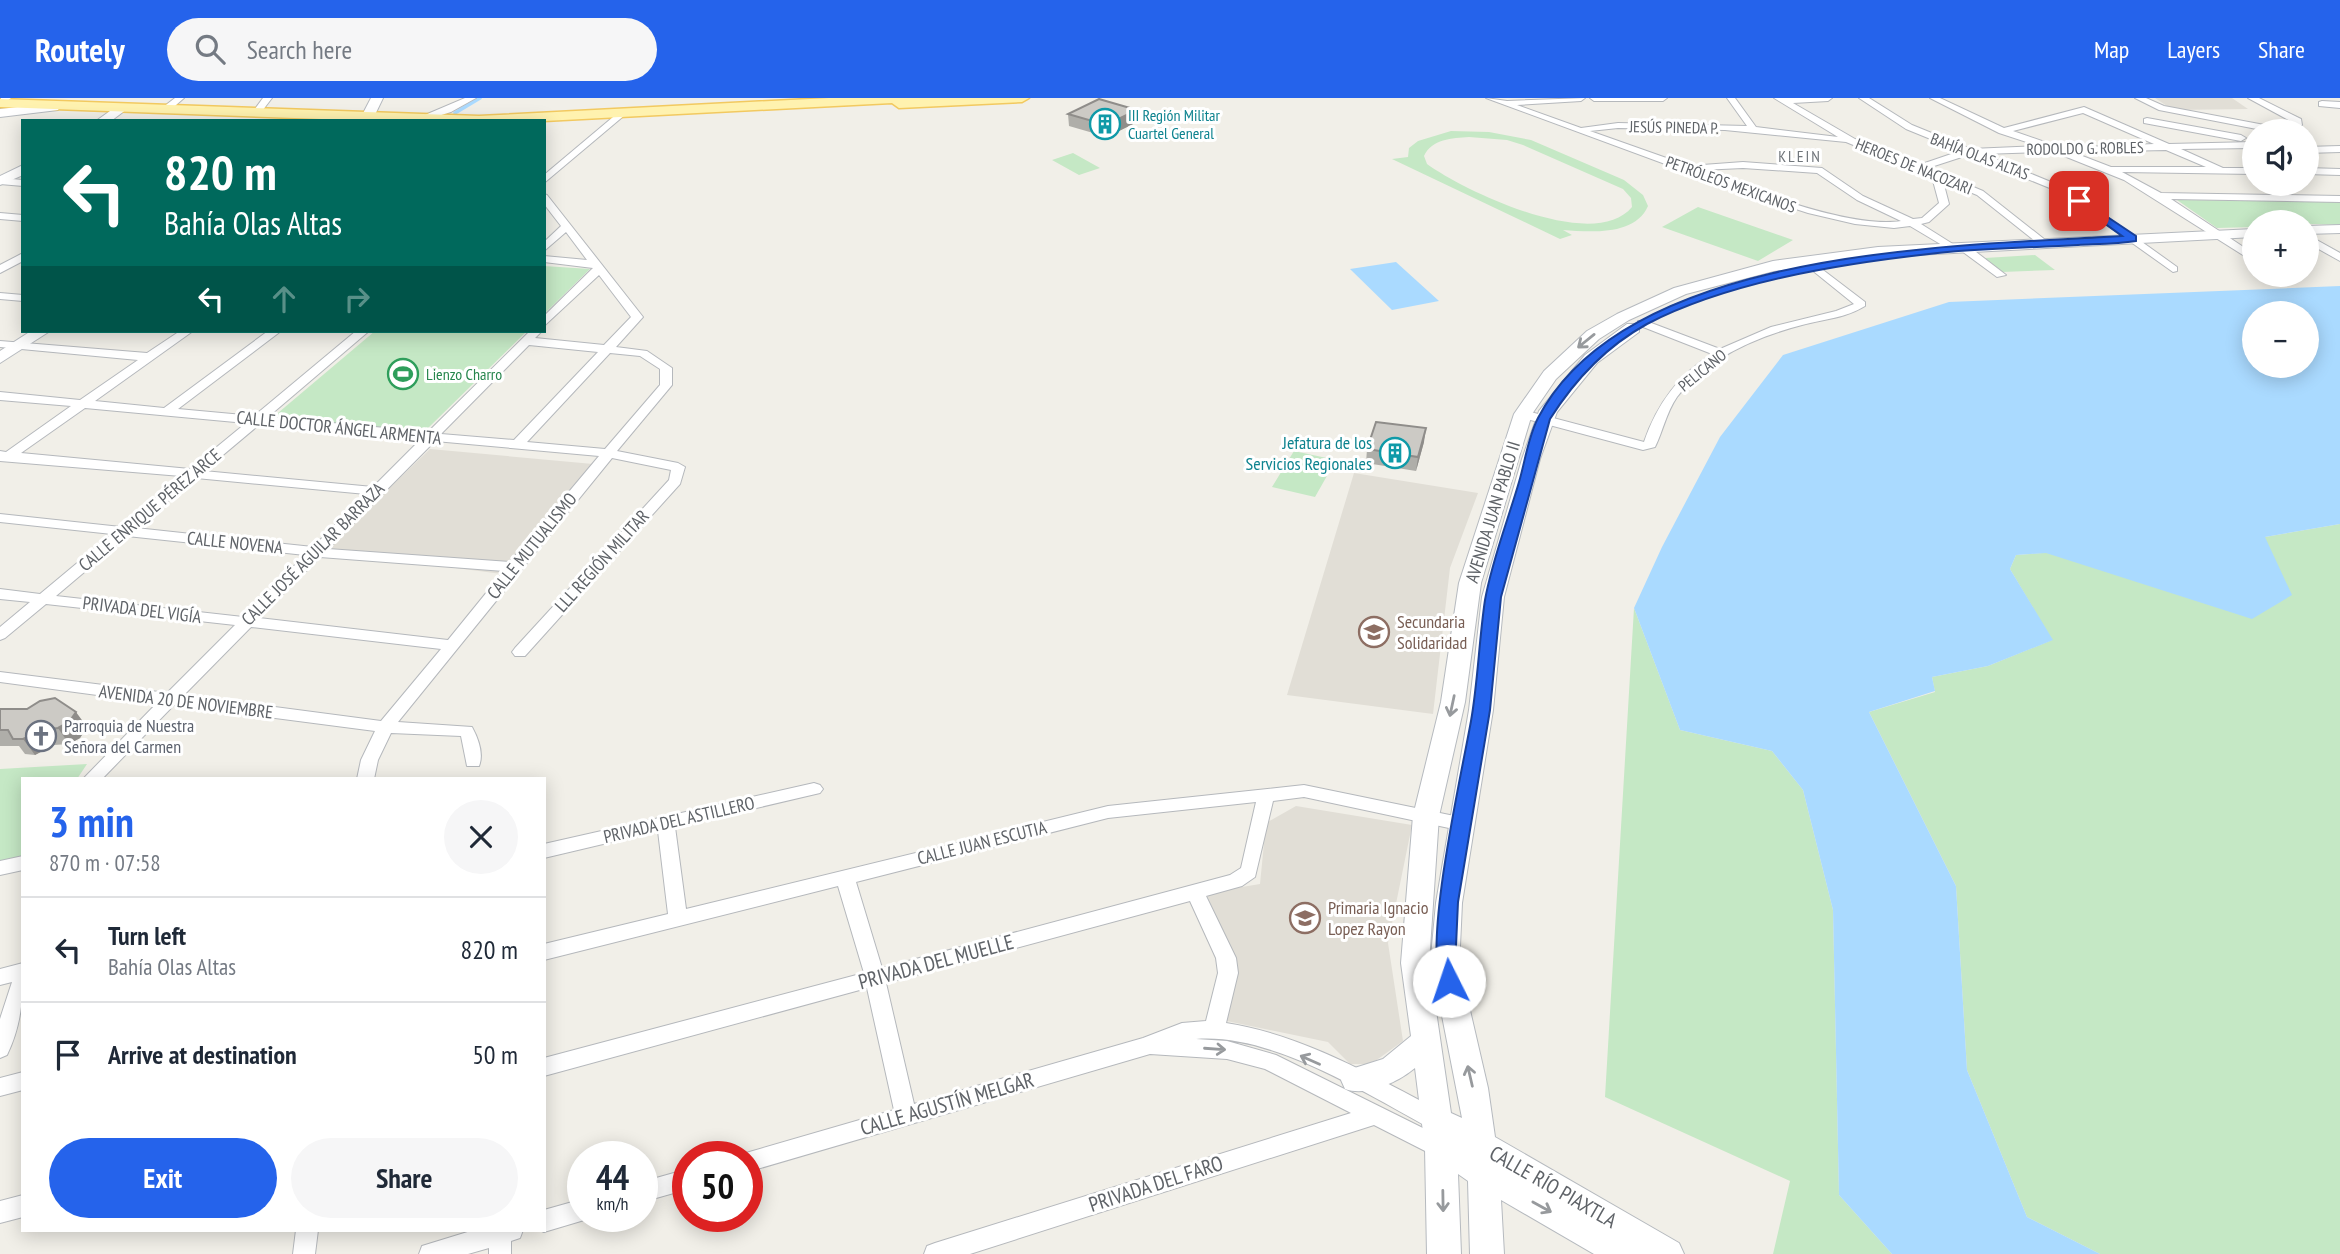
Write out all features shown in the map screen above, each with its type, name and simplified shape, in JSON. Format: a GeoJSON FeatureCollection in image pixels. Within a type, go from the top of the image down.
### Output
{"type":"FeatureCollection","features":[{"type":"Feature","properties":{"kind":"main road"},"geometry":{"type":"LineString","coordinates":[[765,109],[915,98]]}},
{"type":"Feature","properties":{"kind":"main road"},"geometry":{"type":"LineString","coordinates":[[546,123],[765,109],[1022,98]]}},
{"type":"Feature","properties":{"kind":"main road"},"geometry":{"type":"LineString","coordinates":[[0,103],[164,110],[254,118]]}},
{"type":"Feature","properties":{"kind":"main road"},"geometry":{"type":"LineString","coordinates":[[0,115],[54,107]]}},
{"type":"Feature","properties":{"kind":"main road"},"geometry":{"type":"LineString","coordinates":[[105,119],[121,109]]}},
{"type":"Feature","properties":{"kind":"main road"},"geometry":{"type":"LineString","coordinates":[[203,119],[321,118],[371,110],[422,118],[464,119]]}},
{"type":"Feature","properties":{"kind":"main road"},"geometry":{"type":"LineString","coordinates":[[0,115],[21,121]]}},
{"type":"Feature","properties":{"kind":"main road"},"geometry":{"type":"LineString","coordinates":[[544,119],[619,117]]}},
{"type":"Feature","properties":{"kind":"main road"},"geometry":{"type":"LineString","coordinates":[[0,124],[21,122]]}},
{"type":"Feature","properties":{"kind":"main road"},"geometry":{"type":"LineString","coordinates":[[0,181],[21,170]]}},
{"type":"Feature","properties":{"kind":"main road"},"geometry":{"type":"LineString","coordinates":[[2319,230],[2340,229]]}},
{"type":"Feature","properties":{"kind":"main road","name":"AVENIDA JUAN PABLO II"},"geometry":{"type":"LineString","coordinates":[[1444,1254],[1440,1135],[1415,963],[1426,816],[1453,702],[1471,583],[1533,417],[1562,363],[1593,335],[1623,317],[1680,291],[1724,278],[1811,265],[1888,259],[1907,253],[1957,247],[2242,234]]}},
{"type":"Feature","properties":{"kind":"main road","name":"AVENIDA JUAN PABLO II"},"geometry":{"type":"LineString","coordinates":[[1487,1254],[1482,1159],[1473,1088],[1449,981],[1446,946],[1449,902],[1463,824],[1493,597],[1533,417],[1562,392],[1591,359],[1642,323],[1710,294],[1811,265]]}},
{"type":"Feature","properties":{"kind":"main road"},"geometry":{"type":"LineString","coordinates":[[0,358],[39,333]]}},
{"type":"Feature","properties":{"kind":"main road"},"geometry":{"type":"LineString","coordinates":[[1459,663],[1485,668]]}},
{"type":"Feature","properties":{"kind":"main road"},"geometry":{"type":"LineString","coordinates":[[1356,1080],[1392,1069],[1426,1041]]}},
{"type":"Feature","properties":{"kind":"main road","name":"CALLE RÍO PIAXTLA"},"geometry":{"type":"LineString","coordinates":[[1440,1135],[1667,1254]]}},
{"type":"Feature","properties":{"kind":"main road","name":"CALLE RÍO PIAXTLA"},"geometry":{"type":"LineString","coordinates":[[1482,1159],[1625,1254]]}},
{"type":"Feature","properties":{"kind":"street"},"geometry":{"type":"LineString","coordinates":[[0,103],[7,98]]}},
{"type":"Feature","properties":{"kind":"street"},"geometry":{"type":"LineString","coordinates":[[164,110],[180,98]]}},
{"type":"Feature","properties":{"kind":"street"},"geometry":{"type":"LineString","coordinates":[[254,118],[268,98]]}},
{"type":"Feature","properties":{"kind":"street"},"geometry":{"type":"LineString","coordinates":[[422,118],[449,110],[472,98]]}},
{"type":"Feature","properties":{"kind":"street","name":"PETRÓLEOS MEXICANOS"},"geometry":{"type":"LineString","coordinates":[[1490,98],[1794,208],[1861,223],[1913,223]]}},
{"type":"Feature","properties":{"kind":"street"},"geometry":{"type":"LineString","coordinates":[[1504,103],[1581,98]]}},
{"type":"Feature","properties":{"kind":"street"},"geometry":{"type":"LineString","coordinates":[[1594,98],[1663,98]]}},
{"type":"Feature","properties":{"kind":"street"},"geometry":{"type":"LineString","coordinates":[[1731,98],[1753,130]]}},
{"type":"Feature","properties":{"kind":"street"},"geometry":{"type":"LineString","coordinates":[[1783,99],[1828,98]]}},
{"type":"Feature","properties":{"kind":"street","name":"BAHÍA OLAS ALTAS"},"geometry":{"type":"LineString","coordinates":[[1863,98],[1909,127],[2065,191],[2173,269]]}},
{"type":"Feature","properties":{"kind":"street"},"geometry":{"type":"LineString","coordinates":[[1934,98],[1962,114],[2002,131],[2108,169],[2159,196],[2242,251]]}},
{"type":"Feature","properties":{"kind":"street"},"geometry":{"type":"LineString","coordinates":[[2139,98],[2173,110],[2242,124]]}},
{"type":"Feature","properties":{"kind":"street"},"geometry":{"type":"LineString","coordinates":[[2252,98],[2294,119]]}},
{"type":"Feature","properties":{"kind":"street","name":"HEROES DE NACOZARI"},"geometry":{"type":"LineString","coordinates":[[1783,99],[1852,141],[1936,174],[1990,199],[2044,243]]}},
{"type":"Feature","properties":{"kind":"street"},"geometry":{"type":"LineString","coordinates":[[2322,104],[2340,105]]}},
{"type":"Feature","properties":{"kind":"street"},"geometry":{"type":"LineString","coordinates":[[2002,131],[2080,110],[2220,170]]}},
{"type":"Feature","properties":{"kind":"street"},"geometry":{"type":"LineString","coordinates":[[546,178],[619,117]]}},
{"type":"Feature","properties":{"kind":"street"},"geometry":{"type":"LineString","coordinates":[[2147,121],[2242,141]]}},
{"type":"Feature","properties":{"kind":"street","name":"JESÚS PINEDA P."},"geometry":{"type":"LineString","coordinates":[[1581,130],[1618,126],[1753,130],[1852,141]]}},
{"type":"Feature","properties":{"kind":"street","name":"RODOLDO G. ROBLES"},"geometry":{"type":"LineString","coordinates":[[1920,168],[1967,152],[2242,143]]}},
{"type":"Feature","properties":{"kind":"street"},"geometry":{"type":"LineString","coordinates":[[2319,149],[2338,149]]}},
{"type":"Feature","properties":{"kind":"street"},"geometry":{"type":"LineString","coordinates":[[1688,168],[1742,165],[1819,170],[1860,198],[1957,247],[2001,275]]}},
{"type":"Feature","properties":{"kind":"street"},"geometry":{"type":"LineString","coordinates":[[2108,169],[2242,171]]}},
{"type":"Feature","properties":{"kind":"street"},"geometry":{"type":"LineString","coordinates":[[2319,171],[2340,172]]}},
{"type":"Feature","properties":{"kind":"street"},"geometry":{"type":"LineString","coordinates":[[1913,223],[1930,218],[1944,204],[1936,174]]}},
{"type":"Feature","properties":{"kind":"street"},"geometry":{"type":"LineString","coordinates":[[0,181],[21,183]]}},
{"type":"Feature","properties":{"kind":"street"},"geometry":{"type":"LineString","coordinates":[[2159,196],[2340,199]]}},
{"type":"Feature","properties":{"kind":"street"},"geometry":{"type":"LineString","coordinates":[[518,444],[637,317],[546,200]]}},
{"type":"Feature","properties":{"kind":"street"},"geometry":{"type":"LineString","coordinates":[[0,216],[21,218]]}},
{"type":"Feature","properties":{"kind":"street"},"geometry":{"type":"LineString","coordinates":[[546,246],[567,226]]}},
{"type":"Feature","properties":{"kind":"street"},"geometry":{"type":"LineString","coordinates":[[2319,245],[2340,258]]}},
{"type":"Feature","properties":{"kind":"street"},"geometry":{"type":"LineString","coordinates":[[0,255],[21,256]]}},
{"type":"Feature","properties":{"kind":"street"},"geometry":{"type":"LineString","coordinates":[[0,270],[21,257]]}},
{"type":"Feature","properties":{"kind":"street"},"geometry":{"type":"LineString","coordinates":[[546,259],[597,266]]}},
{"type":"Feature","properties":{"kind":"street","name":"PELICANO"},"geometry":{"type":"LineString","coordinates":[[1533,417],[1648,445],[1666,400],[1719,353],[1777,328],[1859,306],[1860,301],[1811,265]]}},
{"type":"Feature","properties":{"kind":"street"},"geometry":{"type":"LineString","coordinates":[[546,321],[597,266]]}},
{"type":"Feature","properties":{"kind":"street"},"geometry":{"type":"LineString","coordinates":[[0,296],[21,298]]}},
{"type":"Feature","properties":{"kind":"street"},"geometry":{"type":"LineString","coordinates":[[1642,323],[1719,353]]}},
{"type":"Feature","properties":{"kind":"street"},"geometry":{"type":"LineString","coordinates":[[3,458],[184,333]]}},
{"type":"Feature","properties":{"kind":"street"},"geometry":{"type":"LineString","coordinates":[[167,411],[272,333]]}},
{"type":"Feature","properties":{"kind":"street","name":"CALLE ENRIQUE PÉREZ ARCE"},"geometry":{"type":"LineString","coordinates":[[0,635],[361,333]]}},
{"type":"Feature","properties":{"kind":"street"},"geometry":{"type":"LineString","coordinates":[[531,336],[610,348]]}},
{"type":"Feature","properties":{"kind":"street","name":"CALLE JOSÉ AGUILAR BARRAZA"},"geometry":{"type":"LineString","coordinates":[[93,777],[531,336]]}},
{"type":"Feature","properties":{"kind":"street"},"geometry":{"type":"LineString","coordinates":[[0,344],[150,357]]}},
{"type":"Feature","properties":{"kind":"street","name":"CALLE MUTUALISMO"},"geometry":{"type":"LineString","coordinates":[[365,777],[368,758],[387,727],[513,567],[666,385],[668,376],[660,362],[643,352],[610,348]]}},
{"type":"Feature","properties":{"kind":"street","name":"CALLE DOCTOR ÁNGEL ARMENTA"},"geometry":{"type":"LineString","coordinates":[[0,396],[608,453],[678,467]]}},
{"type":"Feature","properties":{"kind":"street"},"geometry":{"type":"LineString","coordinates":[[3,458],[376,492]]}},
{"type":"Feature","properties":{"kind":"street","name":"LLL REGIÓN MILITAR"},"geometry":{"type":"LineString","coordinates":[[520,652],[675,481],[678,467]]}},
{"type":"Feature","properties":{"kind":"street","name":"CALLE NOVENA"},"geometry":{"type":"LineString","coordinates":[[0,518],[316,552],[513,567]]}},
{"type":"Feature","properties":{"kind":"street","name":"PRIVADA DEL VIGÍA"},"geometry":{"type":"LineString","coordinates":[[0,594],[452,645]]}},
{"type":"Feature","properties":{"kind":"street","name":"AVENIDA 20 DE NOVIEMBRE"},"geometry":{"type":"LineString","coordinates":[[0,677],[387,727],[466,731],[470,738],[473,762]]}},
{"type":"Feature","properties":{"kind":"street","name":"PRIVADA DEL ASTILLERO"},"geometry":{"type":"LineString","coordinates":[[546,851],[814,789]]}},
{"type":"Feature","properties":{"kind":"street","name":"CALLE JUAN ESCUTIA"},"geometry":{"type":"LineString","coordinates":[[546,952],[1108,812],[1304,791],[1426,816]]}},
{"type":"Feature","properties":{"kind":"street","name":"PRIVADA DEL MUELLE"},"geometry":{"type":"LineString","coordinates":[[546,1066],[1196,894],[1236,881],[1249,872],[1266,795]]}},
{"type":"Feature","properties":{"kind":"street"},"geometry":{"type":"LineString","coordinates":[[1426,816],[1463,824]]}},
{"type":"Feature","properties":{"kind":"street"},"geometry":{"type":"LineString","coordinates":[[666,823],[678,919]]}},
{"type":"Feature","properties":{"kind":"street"},"geometry":{"type":"LineString","coordinates":[[0,868],[21,863]]}},
{"type":"Feature","properties":{"kind":"street"},"geometry":{"type":"LineString","coordinates":[[845,877],[875,978],[906,1116]]}},
{"type":"Feature","properties":{"kind":"street"},"geometry":{"type":"LineString","coordinates":[[1196,894],[1226,958],[1228,973],[1214,1030]]}},
{"type":"Feature","properties":{"kind":"street"},"geometry":{"type":"LineString","coordinates":[[0,976],[21,971]]}},
{"type":"Feature","properties":{"kind":"street"},"geometry":{"type":"LineString","coordinates":[[0,1049],[21,985]]}},
{"type":"Feature","properties":{"kind":"street","name":"CALLE AGUSTÍN MELGAR"},"geometry":{"type":"LineString","coordinates":[[763,1157],[1147,1046],[1183,1031],[1214,1030],[1270,1042],[1356,1080],[1440,1135]]}},
{"type":"Feature","properties":{"kind":"street","name":"CALLE AGUSTÍN MELGAR"},"geometry":{"type":"LineString","coordinates":[[1147,1046],[1227,1050],[1269,1061],[1377,1114],[1440,1135]]}},
{"type":"Feature","properties":{"kind":"street"},"geometry":{"type":"LineString","coordinates":[[0,1087],[21,1082]]}},
{"type":"Feature","properties":{"kind":"street","name":"PRIVADA DEL FARO"},"geometry":{"type":"LineString","coordinates":[[935,1254],[1377,1114]]}},
{"type":"Feature","properties":{"kind":"street"},"geometry":{"type":"LineString","coordinates":[[0,1212],[21,1207]]}},
{"type":"Feature","properties":{"kind":"street"},"geometry":{"type":"LineString","coordinates":[[546,1220],[567,1215]]}},
{"type":"Feature","properties":{"kind":"street"},"geometry":{"type":"LineString","coordinates":[[304,1254],[307,1232]]}},
{"type":"Feature","properties":{"kind":"street"},"geometry":{"type":"LineString","coordinates":[[430,1254],[503,1237]]}},
{"type":"Feature","properties":{"kind":"shaded area"},"geometry":{"type":"Polygon","coordinates":[[[2155,98],[2232,98],[2248,109],[2173,110],[2155,98]]]}},
{"type":"Feature","properties":{"kind":"shaded area"},"geometry":{"type":"Polygon","coordinates":[[[430,449],[593,464],[502,574],[324,551],[430,449]]]}},
{"type":"Feature","properties":{"kind":"shaded area","name":"Secundaria Solidaridad"},"geometry":{"type":"Polygon","coordinates":[[[1354,473],[1478,493],[1450,568],[1433,714],[1287,695],[1354,473]]]}},
{"type":"Feature","properties":{"kind":"shaded area","name":"Primaria Ignacio Lopez Rayon"},"geometry":{"type":"Polygon","coordinates":[[[1296,806],[1412,825],[1388,943],[1403,1041],[1371,1064],[1350,1064],[1328,1042],[1222,1020],[1235,959],[1206,893],[1260,884],[1266,823],[1296,806]]]}},
{"type":"Feature","properties":{"kind":"green space"},"geometry":{"type":"Polygon","coordinates":[[[1451,131],[1489,132],[1531,140],[1624,180],[1643,195],[1648,206],[1642,216],[1623,227],[1599,231],[1563,230],[1572,235],[1560,239],[1392,159],[1408,157],[1409,148],[1418,141],[1451,131]],[[1469,137],[1449,139],[1432,146],[1424,156],[1427,164],[1470,189],[1530,213],[1561,221],[1589,224],[1614,220],[1632,207],[1631,198],[1623,189],[1507,140],[1469,137]]]}},
{"type":"Feature","properties":{"kind":"green space"},"geometry":{"type":"Polygon","coordinates":[[[1073,153],[1100,168],[1079,175],[1052,160],[1073,153]]]}},
{"type":"Feature","properties":{"kind":"green space"},"geometry":{"type":"Polygon","coordinates":[[[2177,200],[2340,201],[2340,225],[2319,224],[2319,210],[2242,210],[2242,227],[2217,228],[2177,200]]]}},
{"type":"Feature","properties":{"kind":"green space"},"geometry":{"type":"Polygon","coordinates":[[[1698,207],[1793,240],[1758,261],[1662,227],[1698,207]]]}},
{"type":"Feature","properties":{"kind":"green space"},"geometry":{"type":"Polygon","coordinates":[[[2035,255],[2055,270],[2002,272],[1985,258],[2035,255]]]}},
{"type":"Feature","properties":{"kind":"green space"},"geometry":{"type":"Polygon","coordinates":[[[546,266],[590,269],[546,312],[546,266]]]}},
{"type":"Feature","properties":{"kind":"green space","name":"Lienzo Charro"},"geometry":{"type":"Polygon","coordinates":[[[373,333],[525,333],[424,432],[272,418],[373,333]]]}},
{"type":"Feature","properties":{"kind":"green space"},"geometry":{"type":"Polygon","coordinates":[[[1294,451],[1336,460],[1315,497],[1272,487],[1294,451]]]}},
{"type":"Feature","properties":{"kind":"green space"},"geometry":{"type":"Polygon","coordinates":[[[2340,524],[2340,1254],[2100,1254],[2027,1217],[1967,1070],[1956,886],[1869,712],[1935,692],[1932,677],[1988,666],[2052,640],[2010,569],[2016,555],[2265,537],[2340,524]]]}},
{"type":"Feature","properties":{"kind":"green space"},"geometry":{"type":"Polygon","coordinates":[[[1634,608],[1680,730],[1772,751],[1803,790],[1833,910],[1839,1195],[1892,1254],[1773,1254],[1790,1181],[1605,1097],[1634,608]]]}},
{"type":"Feature","properties":{"kind":"green space"},"geometry":{"type":"Polygon","coordinates":[[[87,764],[78,777],[21,777],[21,857],[0,862],[0,769],[87,764]]]}},
{"type":"Feature","properties":{"kind":"water"},"geometry":{"type":"Polygon","coordinates":[[[1396,262],[1439,301],[1392,310],[1350,269],[1396,262]]]}},
{"type":"Feature","properties":{"kind":"water"},"geometry":{"type":"Polygon","coordinates":[[[2340,286],[2340,524],[2265,537],[2292,595],[2252,619],[2046,553],[2016,555],[2010,569],[2053,640],[1988,666],[1932,677],[1935,691],[1869,712],[1956,886],[1967,1070],[2027,1217],[2100,1254],[1892,1254],[1839,1195],[1833,910],[1803,790],[1772,751],[1680,730],[1634,608],[1662,547],[1720,437],[1783,355],[1949,302],[2340,286]]]}},
{"type":"Feature","properties":{"kind":"building"},"geometry":{"type":"Polygon","coordinates":[[[1099,99],[1137,110],[1106,125],[1068,114],[1099,99]]]}},
{"type":"Feature","properties":{"kind":"building"},"geometry":{"type":"Polygon","coordinates":[[[1376,422],[1426,428],[1418,457],[1367,449],[1376,422]]]}},
{"type":"Feature","properties":{"kind":"building"},"geometry":{"type":"Polygon","coordinates":[[[55,698],[76,712],[69,722],[23,739],[13,739],[8,730],[0,730],[0,709],[27,709],[40,701],[55,698]]]}},
{"type":"Feature","properties":{"kind":"waterway"},"geometry":{"type":"LineString","coordinates":[[455,113],[480,98]]}},
{"type":"Feature","properties":{"kind":"place","name":"III Región Militar Cuartel General"},"geometry":{"type":"Point","coordinates":[1105,124]}},
{"type":"Feature","properties":{"kind":"place","name":"Lienzo Charro"},"geometry":{"type":"Point","coordinates":[403,374]}},
{"type":"Feature","properties":{"kind":"place","name":"Jefatura de los Servicios Regionales"},"geometry":{"type":"Point","coordinates":[1395,453]}},
{"type":"Feature","properties":{"kind":"place","name":"Secundaria Solidaridad"},"geometry":{"type":"Point","coordinates":[1374,632]}},
{"type":"Feature","properties":{"kind":"place","name":"Parroquia de Nuestra Señora del Carmen"},"geometry":{"type":"Point","coordinates":[41,736]}},
{"type":"Feature","properties":{"kind":"place","name":"Primaria Ignacio Lopez Rayon"},"geometry":{"type":"Point","coordinates":[1305,918]}},
{"type":"Feature","properties":{"kind":"district","name":"KLEIN"},"geometry":{"type":"Point","coordinates":[1800,156]}},
{"type":"Feature","properties":{"kind":"route"},"geometry":{"type":"LineString","coordinates":[[1449,981],[1446,946],[1449,902],[1481,710],[1493,597],[1544,419],[1562,392],[1591,359],[1609,344],[1668,310],[1710,294],[1777,276],[1929,250],[2132,238],[2079,201]]}}]}
